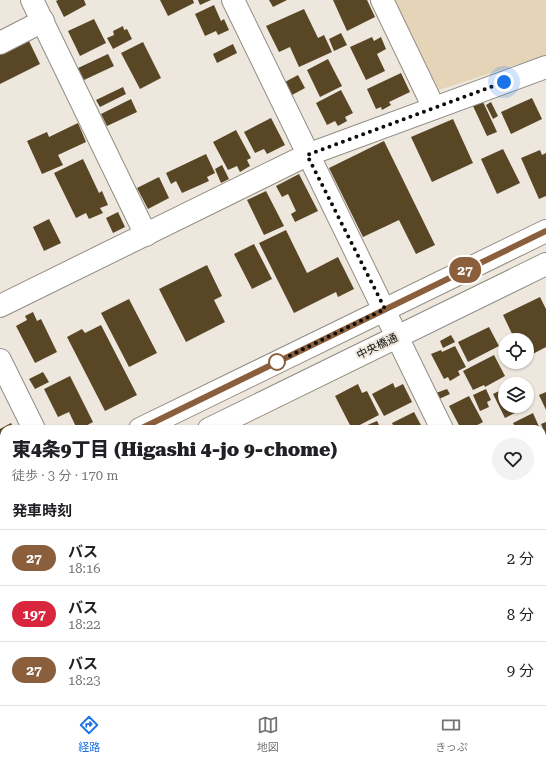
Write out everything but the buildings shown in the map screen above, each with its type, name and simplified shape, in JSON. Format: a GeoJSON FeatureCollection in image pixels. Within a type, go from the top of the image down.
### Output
{"type":"FeatureCollection","features":[{"type":"Feature","properties":{"kind":"street"},"geometry":{"type":"LineString","coordinates":[[32,0],[146,235]]}},
{"type":"Feature","properties":{"kind":"street"},"geometry":{"type":"LineString","coordinates":[[233,0],[307,155],[385,309],[440,425]]}},
{"type":"Feature","properties":{"kind":"street"},"geometry":{"type":"LineString","coordinates":[[382,0],[434,108]]}},
{"type":"Feature","properties":{"kind":"street"},"geometry":{"type":"LineString","coordinates":[[0,43],[43,22]]}},
{"type":"Feature","properties":{"kind":"street"},"geometry":{"type":"LineString","coordinates":[[0,306],[307,155],[546,67]]}},
{"type":"Feature","properties":{"kind":"street"},"geometry":{"type":"LineString","coordinates":[[148,425],[546,231]]}},
{"type":"Feature","properties":{"kind":"street","name":"中央橋通"},"geometry":{"type":"LineString","coordinates":[[217,425],[546,264]]}},
{"type":"Feature","properties":{"kind":"street"},"geometry":{"type":"LineString","coordinates":[[0,360],[32,425]]}},
{"type":"Feature","properties":{"kind":"shaded area"},"geometry":{"type":"Polygon","coordinates":[[[394,0],[546,0],[546,55],[439,90],[394,0]]]}},
{"type":"Feature","properties":{"kind":"bus line","name":"27"},"geometry":{"type":"LineString","coordinates":[[148,425],[546,231]]}},
{"type":"Feature","properties":{"kind":"route"},"geometry":{"type":"LineString","coordinates":[[277,362],[276,363],[385,309],[307,155],[504,82]]}}]}
